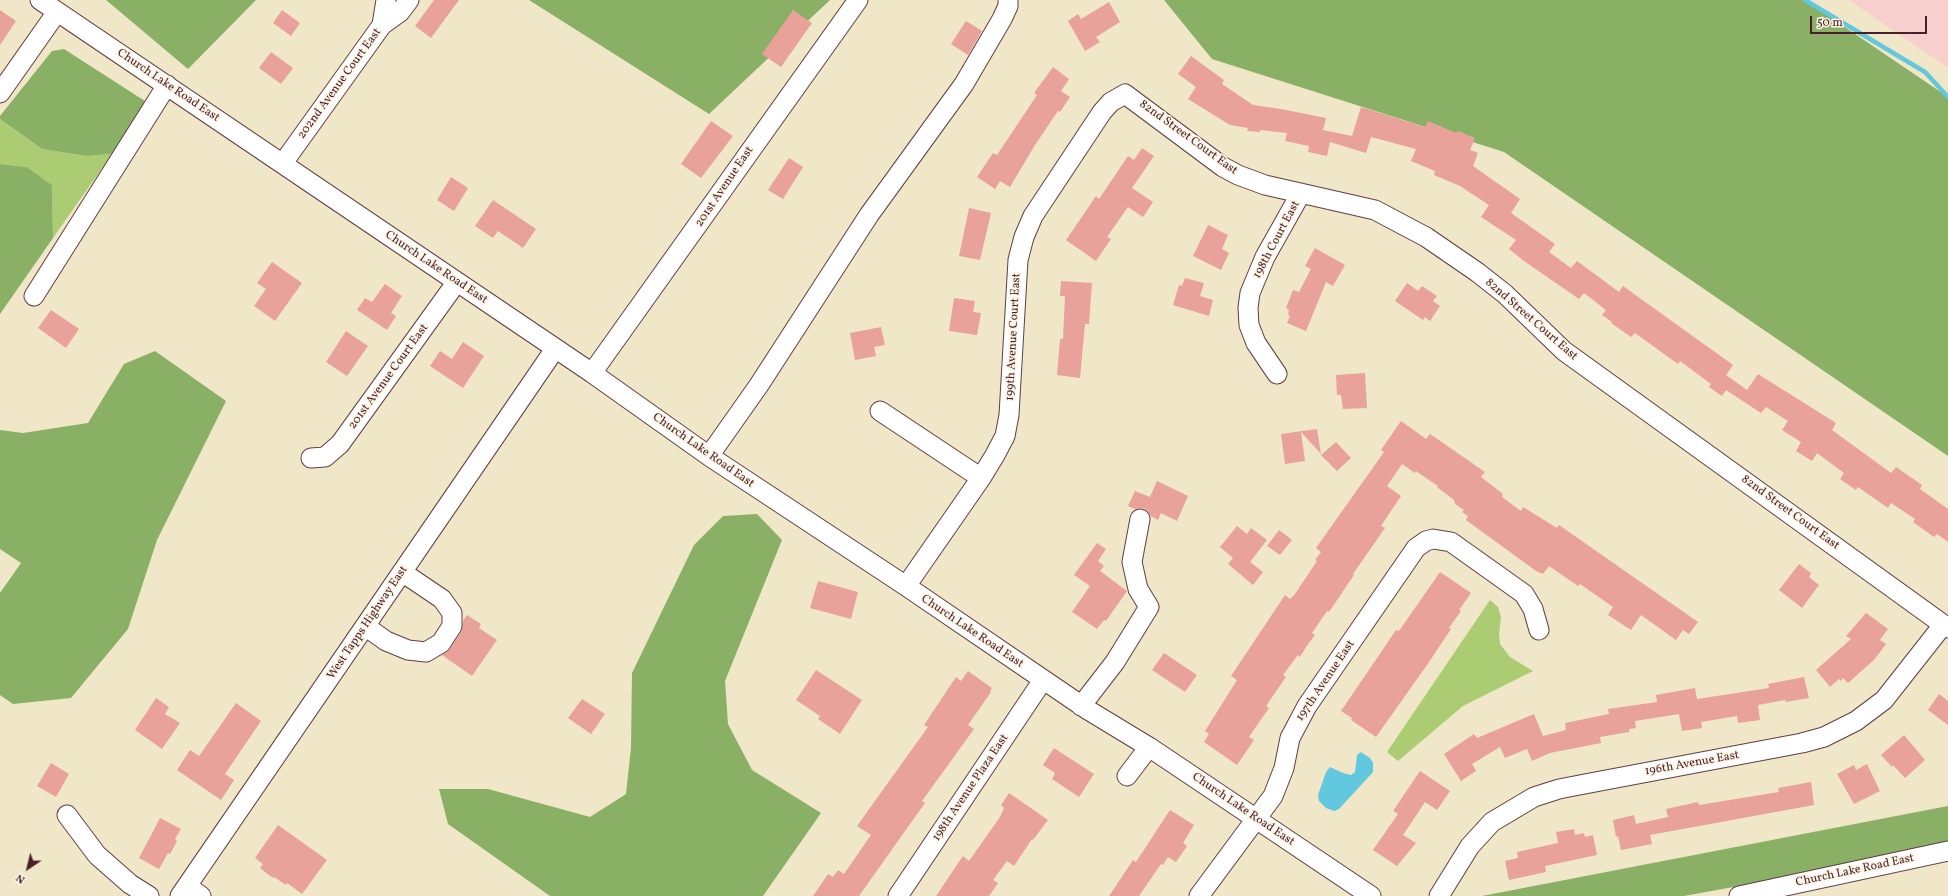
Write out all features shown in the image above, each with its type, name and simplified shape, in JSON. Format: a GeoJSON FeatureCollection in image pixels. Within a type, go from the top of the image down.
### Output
{"type":"FeatureCollection","features":[{"type":"Feature","properties":{"kind":"street","name":"Church Lake Road East"},"geometry":{"type":"LineString","coordinates":[[40,0],[283,163],[456,283],[592,374],[709,456],[906,586],[1081,706],[1149,747],[1371,896]]}},
{"type":"Feature","properties":{"kind":"street","name":"202nd Avenue Court East"},"geometry":{"type":"LineString","coordinates":[[283,163],[382,25],[386,0]]}},
{"type":"Feature","properties":{"kind":"street"},"geometry":{"type":"LineString","coordinates":[[382,25],[400,12],[409,0]]}},
{"type":"Feature","properties":{"kind":"street","name":"201st Avenue East"},"geometry":{"type":"LineString","coordinates":[[592,374],[692,234],[769,122],[858,0]]}},
{"type":"Feature","properties":{"kind":"street"},"geometry":{"type":"LineString","coordinates":[[709,456],[759,385],[869,215],[964,84],[1002,19],[1008,6],[1008,0]]}},
{"type":"Feature","properties":{"kind":"street"},"geometry":{"type":"LineString","coordinates":[[0,93],[57,12]]}},
{"type":"Feature","properties":{"kind":"street"},"geometry":{"type":"LineString","coordinates":[[34,296],[167,86]]}},
{"type":"Feature","properties":{"kind":"street","name":"82nd Street Court East"},"geometry":{"type":"LineString","coordinates":[[1127,94],[1223,167],[1238,175],[1265,186],[1375,210],[1426,237],[1505,294],[1564,351],[1946,626]]}},
{"type":"Feature","properties":{"kind":"street","name":"199th Avenue Court East"},"geometry":{"type":"LineString","coordinates":[[906,586],[981,478],[1001,445],[1009,415],[1018,260],[1024,237],[1033,216],[1102,112],[1118,97],[1127,94]]}},
{"type":"Feature","properties":{"kind":"street","name":"198th Court East"},"geometry":{"type":"LineString","coordinates":[[1277,374],[1256,343],[1249,325],[1248,308],[1250,293],[1265,257],[1301,194]]}},
{"type":"Feature","properties":{"kind":"street","name":"201st Avenue Court East"},"geometry":{"type":"LineString","coordinates":[[311,458],[325,457],[340,444],[456,283]]}},
{"type":"Feature","properties":{"kind":"street","name":"West Tapps Highway East"},"geometry":{"type":"LineString","coordinates":[[189,893],[365,626],[555,349]]}},
{"type":"Feature","properties":{"kind":"street"},"geometry":{"type":"LineString","coordinates":[[880,411],[981,478]]}},
{"type":"Feature","properties":{"kind":"street"},"geometry":{"type":"LineString","coordinates":[[1081,706],[1115,662],[1149,608],[1138,589],[1132,562],[1140,519]]}},
{"type":"Feature","properties":{"kind":"street","name":"197th Avenue East"},"geometry":{"type":"LineString","coordinates":[[1199,896],[1272,796],[1284,768],[1290,738],[1307,706],[1416,548],[1426,541],[1433,539],[1451,542],[1524,594],[1533,609],[1539,630]]}},
{"type":"Feature","properties":{"kind":"street"},"geometry":{"type":"LineString","coordinates":[[365,626],[386,641],[408,650],[426,652],[441,643],[452,626],[452,613],[442,599],[402,572]]}},
{"type":"Feature","properties":{"kind":"street","name":"196th Avenue East"},"geometry":{"type":"LineString","coordinates":[[1439,896],[1470,846],[1488,827],[1509,811],[1534,797],[1559,789],[1802,743],[1824,737],[1856,721],[1884,700],[1946,626]]}},
{"type":"Feature","properties":{"kind":"street","name":"198th Avenue Plaza East"},"geometry":{"type":"LineString","coordinates":[[898,896],[1043,680]]}},
{"type":"Feature","properties":{"kind":"street"},"geometry":{"type":"LineString","coordinates":[[1127,776],[1149,747]]}},
{"type":"Feature","properties":{"kind":"street"},"geometry":{"type":"LineString","coordinates":[[67,815],[97,855],[130,884],[149,896]]}},
{"type":"Feature","properties":{"kind":"street","name":"Church Lake Road East"},"geometry":{"type":"LineString","coordinates":[[1739,896],[1948,851]]}},
{"type":"Feature","properties":{"kind":"shaded area"},"geometry":{"type":"Polygon","coordinates":[[[1849,0],[1948,0],[1948,67],[1945,66],[1849,0]]]}},
{"type":"Feature","properties":{"kind":"green space"},"geometry":{"type":"Polygon","coordinates":[[[106,0],[256,0],[188,69],[106,0]]]}},
{"type":"Feature","properties":{"kind":"green space"},"geometry":{"type":"Polygon","coordinates":[[[529,0],[830,0],[709,114],[529,0]]]}},
{"type":"Feature","properties":{"kind":"green space"},"geometry":{"type":"Polygon","coordinates":[[[1164,0],[1805,0],[1948,97],[1948,456],[1504,152],[1212,59],[1164,0]]]}},
{"type":"Feature","properties":{"kind":"green space"},"geometry":{"type":"Polygon","coordinates":[[[64,49],[148,103],[112,154],[86,156],[42,149],[0,119],[0,116],[52,51],[64,49]]]}},
{"type":"Feature","properties":{"kind":"green space"},"geometry":{"type":"Polygon","coordinates":[[[0,119],[42,149],[86,156],[112,154],[53,238],[52,185],[27,167],[0,164],[0,119]]]}},
{"type":"Feature","properties":{"kind":"green space"},"geometry":{"type":"Polygon","coordinates":[[[0,164],[27,167],[52,185],[53,238],[0,314],[0,164]]]}},
{"type":"Feature","properties":{"kind":"green space"},"geometry":{"type":"Polygon","coordinates":[[[155,351],[226,401],[157,540],[128,629],[71,698],[13,704],[0,695],[0,593],[21,563],[0,549],[0,430],[23,433],[88,423],[124,364],[155,351]]]}},
{"type":"Feature","properties":{"kind":"green space"},"geometry":{"type":"Polygon","coordinates":[[[757,514],[782,540],[725,681],[728,724],[752,770],[821,813],[763,896],[550,896],[448,824],[439,789],[488,789],[590,817],[626,794],[631,748],[632,673],[694,545],[723,516],[757,514]]]}},
{"type":"Feature","properties":{"kind":"green space"},"geometry":{"type":"Polygon","coordinates":[[[1490,600],[1498,607],[1501,617],[1499,634],[1500,644],[1510,657],[1533,671],[1463,706],[1398,761],[1387,752],[1490,600]]]}},
{"type":"Feature","properties":{"kind":"green space"},"geometry":{"type":"Polygon","coordinates":[[[1948,806],[1948,848],[1684,896],[1482,896],[1948,806]]]}},
{"type":"Feature","properties":{"kind":"water"},"geometry":{"type":"Polygon","coordinates":[[[1361,752],[1370,758],[1373,763],[1373,772],[1339,809],[1334,811],[1326,808],[1319,801],[1318,795],[1326,772],[1330,767],[1351,775],[1355,772],[1357,755],[1361,752]]]}},
{"type":"Feature","properties":{"kind":"building"},"geometry":{"type":"Polygon","coordinates":[[[434,0],[459,0],[431,38],[415,26],[434,0]]]}},
{"type":"Feature","properties":{"kind":"building"},"geometry":{"type":"Polygon","coordinates":[[[1109,2],[1120,22],[1096,37],[1100,42],[1085,51],[1068,21],[1078,14],[1081,19],[1109,2]]]}},
{"type":"Feature","properties":{"kind":"building"},"geometry":{"type":"Polygon","coordinates":[[[0,10],[16,21],[0,45],[0,10]]]}},
{"type":"Feature","properties":{"kind":"building"},"geometry":{"type":"Polygon","coordinates":[[[282,10],[300,23],[291,36],[273,23],[282,10]]]}},
{"type":"Feature","properties":{"kind":"building"},"geometry":{"type":"Polygon","coordinates":[[[793,10],[812,23],[781,67],[762,54],[793,10]]]}},
{"type":"Feature","properties":{"kind":"building"},"geometry":{"type":"Polygon","coordinates":[[[966,21],[982,31],[968,55],[951,44],[966,21]]]}},
{"type":"Feature","properties":{"kind":"building"},"geometry":{"type":"Polygon","coordinates":[[[271,52],[293,68],[281,84],[259,68],[271,52]]]}},
{"type":"Feature","properties":{"kind":"building"},"geometry":{"type":"Polygon","coordinates":[[[1191,56],[1224,80],[1222,84],[1253,105],[1326,118],[1323,130],[1352,136],[1361,107],[1425,127],[1428,121],[1456,133],[1458,131],[1475,138],[1470,150],[1478,153],[1473,166],[1520,199],[1511,213],[1555,244],[1549,252],[1571,268],[1577,261],[1619,292],[1623,286],[1733,365],[1726,375],[1747,390],[1758,374],[1836,423],[1832,430],[1891,473],[1896,467],[1922,485],[1920,489],[1948,509],[1948,542],[1937,534],[1934,537],[1913,522],[1915,519],[1891,503],[1888,508],[1858,487],[1856,490],[1840,479],[1844,473],[1817,453],[1812,461],[1796,451],[1801,442],[1782,430],[1788,421],[1766,407],[1761,413],[1726,390],[1722,396],[1709,387],[1711,384],[1680,361],[1678,364],[1635,333],[1631,337],[1611,323],[1612,322],[1602,315],[1606,310],[1584,293],[1579,299],[1524,261],[1509,249],[1516,240],[1481,217],[1489,205],[1460,186],[1434,175],[1435,171],[1411,161],[1416,149],[1371,137],[1366,153],[1330,142],[1327,156],[1308,152],[1309,146],[1285,141],[1287,133],[1260,130],[1260,132],[1247,131],[1248,128],[1230,125],[1188,99],[1196,87],[1178,74],[1191,56]]]}},
{"type":"Feature","properties":{"kind":"building"},"geometry":{"type":"Polygon","coordinates":[[[1053,67],[1069,79],[1061,91],[1070,97],[1060,112],[1058,111],[1035,145],[1010,187],[1000,181],[995,189],[977,177],[993,153],[997,155],[1037,95],[1034,93],[1053,67]]]}},
{"type":"Feature","properties":{"kind":"building"},"geometry":{"type":"Polygon","coordinates":[[[711,121],[733,136],[701,178],[681,164],[711,121]]]}},
{"type":"Feature","properties":{"kind":"building"},"geometry":{"type":"Polygon","coordinates":[[[1142,148],[1154,156],[1132,188],[1153,202],[1143,217],[1128,207],[1107,237],[1111,239],[1096,261],[1066,240],[1096,196],[1099,199],[1128,156],[1134,160],[1142,148]]]}},
{"type":"Feature","properties":{"kind":"building"},"geometry":{"type":"Polygon","coordinates":[[[789,158],[803,167],[783,199],[768,190],[789,158]]]}},
{"type":"Feature","properties":{"kind":"building"},"geometry":{"type":"Polygon","coordinates":[[[451,177],[468,188],[454,211],[437,200],[451,177]]]}},
{"type":"Feature","properties":{"kind":"building"},"geometry":{"type":"Polygon","coordinates":[[[493,200],[536,229],[523,248],[498,231],[493,238],[475,226],[493,200]]]}},
{"type":"Feature","properties":{"kind":"building"},"geometry":{"type":"Polygon","coordinates":[[[969,208],[991,213],[980,260],[959,256],[969,208]]]}},
{"type":"Feature","properties":{"kind":"building"},"geometry":{"type":"Polygon","coordinates":[[[1208,225],[1228,235],[1222,249],[1229,253],[1221,270],[1193,256],[1208,225]]]}},
{"type":"Feature","properties":{"kind":"building"},"geometry":{"type":"Polygon","coordinates":[[[1315,248],[1345,265],[1333,286],[1326,282],[1306,331],[1287,323],[1290,316],[1288,314],[1289,310],[1286,308],[1293,290],[1299,292],[1311,269],[1305,266],[1315,248]]]}},
{"type":"Feature","properties":{"kind":"building"},"geometry":{"type":"Polygon","coordinates":[[[272,262],[302,283],[275,321],[254,306],[266,289],[257,283],[272,262]]]}},
{"type":"Feature","properties":{"kind":"building"},"geometry":{"type":"Polygon","coordinates":[[[1185,278],[1204,283],[1200,296],[1213,300],[1209,316],[1173,305],[1179,285],[1182,286],[1185,278]]]}},
{"type":"Feature","properties":{"kind":"building"},"geometry":{"type":"Polygon","coordinates":[[[1061,281],[1092,283],[1089,324],[1085,324],[1080,378],[1057,375],[1060,339],[1063,339],[1065,296],[1060,296],[1061,281]]]}},
{"type":"Feature","properties":{"kind":"building"},"geometry":{"type":"Polygon","coordinates":[[[1407,283],[1418,291],[1422,286],[1437,296],[1433,301],[1440,306],[1430,321],[1425,317],[1423,320],[1395,301],[1407,283]]]}},
{"type":"Feature","properties":{"kind":"building"},"geometry":{"type":"Polygon","coordinates":[[[385,284],[402,296],[391,313],[396,316],[387,330],[357,310],[365,298],[372,302],[385,284]]]}},
{"type":"Feature","properties":{"kind":"building"},"geometry":{"type":"Polygon","coordinates":[[[954,298],[975,301],[973,312],[981,313],[977,335],[949,331],[954,298]]]}},
{"type":"Feature","properties":{"kind":"building"},"geometry":{"type":"Polygon","coordinates":[[[51,310],[79,329],[66,348],[38,328],[51,310]]]}},
{"type":"Feature","properties":{"kind":"building"},"geometry":{"type":"Polygon","coordinates":[[[881,327],[885,345],[874,347],[876,356],[855,360],[850,333],[881,327]]]}},
{"type":"Feature","properties":{"kind":"building"},"geometry":{"type":"Polygon","coordinates":[[[346,331],[368,346],[347,376],[326,362],[346,331]]]}},
{"type":"Feature","properties":{"kind":"building"},"geometry":{"type":"Polygon","coordinates":[[[463,342],[484,356],[463,388],[430,366],[440,351],[452,359],[463,342]]]}},
{"type":"Feature","properties":{"kind":"building"},"geometry":{"type":"Polygon","coordinates":[[[1365,373],[1367,408],[1343,409],[1341,395],[1337,395],[1336,375],[1365,373]]]}},
{"type":"Feature","properties":{"kind":"building"},"geometry":{"type":"Polygon","coordinates":[[[1401,421],[1426,439],[1430,434],[1485,472],[1481,477],[1503,494],[1502,497],[1521,511],[1523,507],[1557,528],[1559,525],[1698,622],[1689,634],[1683,630],[1676,640],[1641,615],[1631,630],[1608,615],[1613,607],[1580,584],[1578,586],[1549,566],[1543,574],[1536,571],[1466,520],[1468,516],[1462,512],[1464,510],[1455,504],[1454,500],[1437,487],[1438,486],[1416,471],[1415,473],[1402,464],[1387,486],[1401,496],[1381,526],[1385,528],[1329,612],[1327,611],[1312,633],[1315,635],[1300,657],[1298,655],[1283,675],[1286,677],[1266,706],[1269,708],[1249,737],[1254,740],[1237,765],[1204,742],[1209,734],[1205,731],[1237,680],[1231,676],[1285,595],[1290,599],[1295,594],[1317,561],[1315,560],[1321,552],[1316,548],[1384,452],[1381,450],[1401,421]]]}},
{"type":"Feature","properties":{"kind":"building"},"geometry":{"type":"Polygon","coordinates":[[[1317,429],[1321,454],[1301,432],[1305,461],[1285,464],[1281,434],[1317,429]]]}},
{"type":"Feature","properties":{"kind":"building"},"geometry":{"type":"Polygon","coordinates":[[[1336,442],[1351,458],[1337,471],[1321,455],[1336,442]]]}},
{"type":"Feature","properties":{"kind":"building"},"geometry":{"type":"Polygon","coordinates":[[[1157,481],[1188,496],[1177,521],[1161,513],[1158,520],[1142,508],[1135,509],[1128,506],[1135,491],[1150,497],[1157,481]]]}},
{"type":"Feature","properties":{"kind":"building"},"geometry":{"type":"Polygon","coordinates":[[[1237,526],[1247,534],[1251,528],[1267,540],[1250,562],[1263,572],[1253,585],[1228,564],[1233,558],[1220,547],[1237,526]]]}},
{"type":"Feature","properties":{"kind":"building"},"geometry":{"type":"Polygon","coordinates":[[[1279,530],[1292,540],[1280,555],[1267,546],[1279,530]]]}},
{"type":"Feature","properties":{"kind":"building"},"geometry":{"type":"Polygon","coordinates":[[[1097,543],[1106,549],[1098,561],[1104,566],[1100,571],[1127,591],[1106,621],[1104,620],[1097,629],[1072,612],[1090,586],[1074,575],[1097,543]]]}},
{"type":"Feature","properties":{"kind":"building"},"geometry":{"type":"Polygon","coordinates":[[[1799,564],[1811,573],[1809,577],[1819,585],[1802,608],[1779,590],[1799,564]]]}},
{"type":"Feature","properties":{"kind":"building"},"geometry":{"type":"Polygon","coordinates":[[[1440,572],[1471,593],[1449,628],[1451,629],[1376,737],[1351,720],[1352,718],[1341,711],[1396,630],[1399,631],[1440,572]]]}},
{"type":"Feature","properties":{"kind":"building"},"geometry":{"type":"Polygon","coordinates":[[[818,581],[858,592],[851,619],[810,608],[818,581]]]}},
{"type":"Feature","properties":{"kind":"building"},"geometry":{"type":"Polygon","coordinates":[[[1866,613],[1888,629],[1880,640],[1886,644],[1874,660],[1848,683],[1843,678],[1841,681],[1839,679],[1830,687],[1816,670],[1851,639],[1846,636],[1866,613]]]}},
{"type":"Feature","properties":{"kind":"building"},"geometry":{"type":"Polygon","coordinates":[[[467,615],[481,624],[479,628],[497,640],[472,676],[442,655],[450,649],[461,632],[463,621],[467,615]]]}},
{"type":"Feature","properties":{"kind":"building"},"geometry":{"type":"Polygon","coordinates":[[[1164,653],[1197,675],[1185,692],[1152,670],[1164,653]]]}},
{"type":"Feature","properties":{"kind":"building"},"geometry":{"type":"Polygon","coordinates":[[[816,670],[862,700],[840,734],[818,719],[820,716],[796,700],[816,670]]]}},
{"type":"Feature","properties":{"kind":"building"},"geometry":{"type":"Polygon","coordinates":[[[968,671],[992,688],[990,691],[991,692],[968,725],[974,729],[922,801],[925,803],[859,896],[813,896],[828,874],[833,877],[838,870],[844,874],[871,835],[857,826],[928,727],[924,725],[956,677],[961,681],[968,671]]]}},
{"type":"Feature","properties":{"kind":"building"},"geometry":{"type":"Polygon","coordinates":[[[1804,677],[1809,698],[1786,702],[1785,700],[1758,705],[1760,720],[1738,723],[1737,716],[1701,722],[1702,728],[1682,731],[1679,714],[1635,721],[1636,728],[1629,729],[1629,732],[1600,737],[1601,743],[1550,753],[1532,761],[1527,749],[1505,758],[1500,747],[1472,764],[1476,771],[1461,781],[1444,754],[1474,734],[1477,738],[1534,714],[1543,736],[1566,730],[1565,723],[1609,714],[1608,709],[1657,702],[1656,695],[1695,688],[1697,699],[1769,688],[1768,684],[1804,677]]]}},
{"type":"Feature","properties":{"kind":"building"},"geometry":{"type":"Polygon","coordinates":[[[1939,694],[1948,701],[1948,725],[1928,710],[1939,694]]]}},
{"type":"Feature","properties":{"kind":"building"},"geometry":{"type":"Polygon","coordinates":[[[156,698],[169,707],[165,714],[180,723],[162,749],[135,730],[156,698]]]}},
{"type":"Feature","properties":{"kind":"building"},"geometry":{"type":"Polygon","coordinates":[[[582,699],[605,714],[591,734],[568,718],[582,699]]]}},
{"type":"Feature","properties":{"kind":"building"},"geometry":{"type":"Polygon","coordinates":[[[236,703],[261,721],[225,774],[234,780],[221,800],[177,770],[190,750],[199,756],[236,703]]]}},
{"type":"Feature","properties":{"kind":"building"},"geometry":{"type":"Polygon","coordinates":[[[1904,735],[1925,760],[1905,778],[1881,755],[1904,735]]]}},
{"type":"Feature","properties":{"kind":"building"},"geometry":{"type":"Polygon","coordinates":[[[1054,748],[1094,774],[1079,797],[1052,779],[1055,773],[1043,765],[1054,748]]]}},
{"type":"Feature","properties":{"kind":"building"},"geometry":{"type":"Polygon","coordinates":[[[51,763],[69,774],[56,797],[37,786],[51,763]]]}},
{"type":"Feature","properties":{"kind":"building"},"geometry":{"type":"Polygon","coordinates":[[[1867,764],[1880,791],[1854,804],[1837,774],[1854,765],[1856,770],[1867,764]]]}},
{"type":"Feature","properties":{"kind":"building"},"geometry":{"type":"Polygon","coordinates":[[[1420,771],[1450,791],[1437,810],[1425,802],[1403,835],[1416,843],[1397,866],[1373,850],[1398,814],[1393,811],[1420,771]]]}},
{"type":"Feature","properties":{"kind":"building"},"geometry":{"type":"Polygon","coordinates":[[[1811,782],[1814,805],[1650,835],[1652,844],[1621,850],[1618,836],[1616,837],[1613,820],[1634,815],[1636,824],[1668,817],[1666,809],[1698,802],[1699,805],[1779,792],[1778,788],[1811,782]]]}},
{"type":"Feature","properties":{"kind":"building"},"geometry":{"type":"Polygon","coordinates":[[[1009,793],[1048,820],[1033,840],[1032,839],[1014,866],[1007,861],[993,880],[998,883],[989,896],[936,896],[963,856],[969,861],[1000,817],[1004,808],[1001,805],[1009,793]]]}},
{"type":"Feature","properties":{"kind":"building"},"geometry":{"type":"Polygon","coordinates":[[[1170,810],[1194,825],[1183,843],[1187,846],[1176,862],[1168,857],[1163,865],[1161,864],[1139,896],[1109,896],[1133,860],[1136,862],[1170,810]]]}},
{"type":"Feature","properties":{"kind":"building"},"geometry":{"type":"Polygon","coordinates":[[[160,818],[181,829],[175,839],[177,841],[170,854],[168,853],[159,869],[139,858],[160,818]]]}},
{"type":"Feature","properties":{"kind":"building"},"geometry":{"type":"Polygon","coordinates":[[[278,825],[327,860],[302,894],[287,883],[286,885],[274,877],[273,878],[260,868],[263,864],[255,858],[278,825]]]}},
{"type":"Feature","properties":{"kind":"building"},"geometry":{"type":"Polygon","coordinates":[[[1574,829],[1575,835],[1584,833],[1585,837],[1593,835],[1597,855],[1545,866],[1546,872],[1509,880],[1505,861],[1518,858],[1517,852],[1558,843],[1556,832],[1574,829]]]}},
{"type":"Feature","properties":{"kind":"waterway"},"geometry":{"type":"LineString","coordinates":[[1805,0],[1925,72],[1948,97]]}}]}
